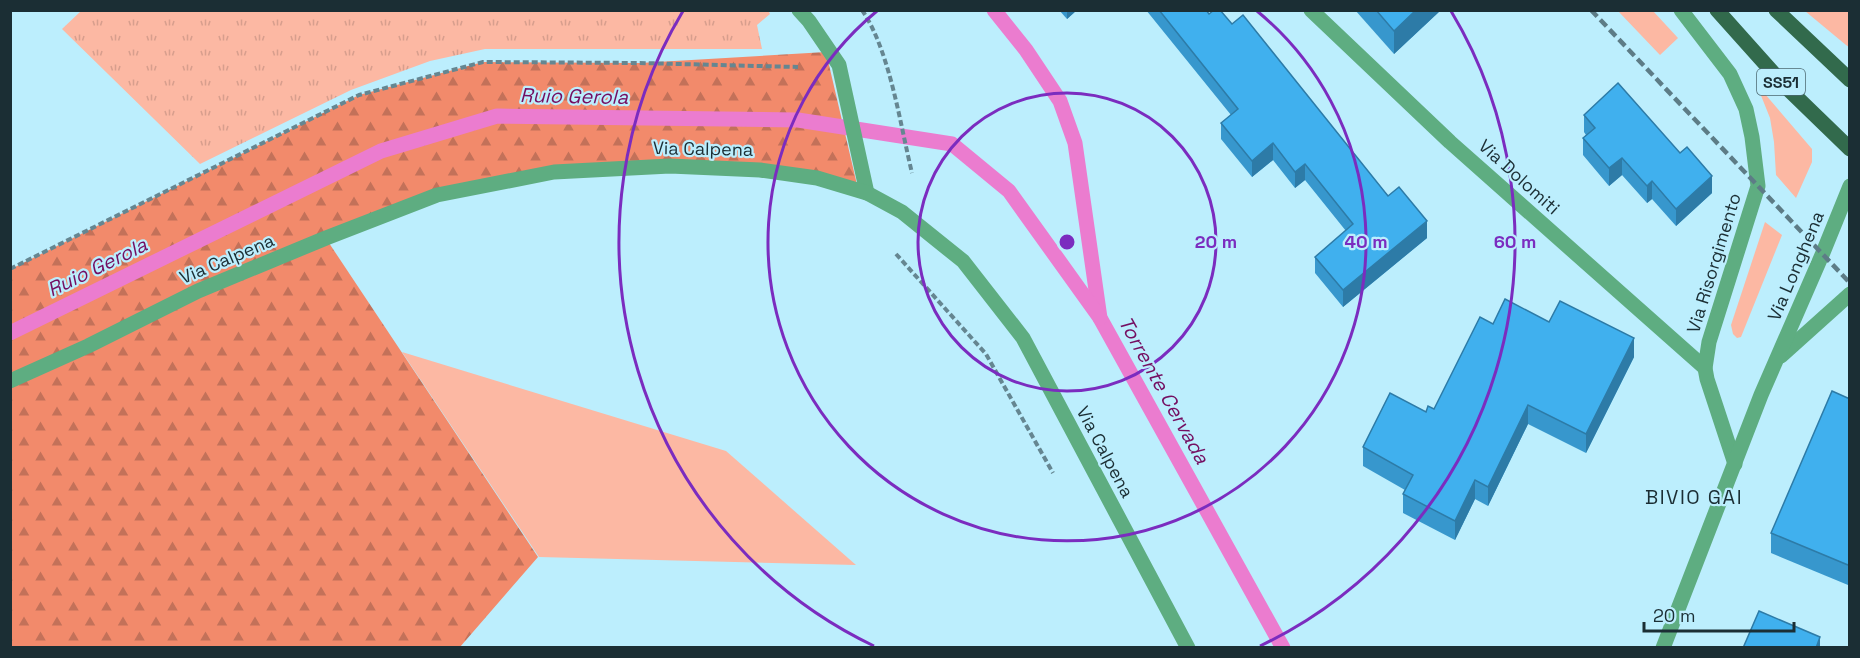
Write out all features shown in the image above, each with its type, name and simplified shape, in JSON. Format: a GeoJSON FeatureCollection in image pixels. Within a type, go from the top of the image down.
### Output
{"type":"FeatureCollection","features":[{"type":"Feature","properties":{"kind":"main road","name":"SS51"},"geometry":{"type":"LineString","coordinates":[[1717,10],[1785,86],[1850,149]]}},
{"type":"Feature","properties":{"kind":"main road","name":"SS51"},"geometry":{"type":"LineString","coordinates":[[1776,10],[1850,80]]}},
{"type":"Feature","properties":{"kind":"street"},"geometry":{"type":"LineString","coordinates":[[799,10],[839,65],[867,193]]}},
{"type":"Feature","properties":{"kind":"street","name":"Via Dolomiti"},"geometry":{"type":"LineString","coordinates":[[1311,10],[1450,142],[1706,368]]}},
{"type":"Feature","properties":{"kind":"street","name":"Via Risorgimento"},"geometry":{"type":"LineString","coordinates":[[1681,10],[1730,74],[1746,109],[1758,186],[1708,342],[1707,379],[1735,464]]}},
{"type":"Feature","properties":{"kind":"street","name":"Via Calpena"},"geometry":{"type":"LineString","coordinates":[[10,381],[88,346],[198,291],[437,195],[554,172],[670,166],[760,170],[816,178],[867,193],[902,212],[963,261],[1023,338],[1188,648]]}},
{"type":"Feature","properties":{"kind":"street","name":"Via Longhena"},"geometry":{"type":"LineString","coordinates":[[1663,648],[1761,395],[1850,186]]}},
{"type":"Feature","properties":{"kind":"street","name":"Via Longhena"},"geometry":{"type":"LineString","coordinates":[[1776,360],[1850,294]]}},
{"type":"Feature","properties":{"kind":"path"},"geometry":{"type":"LineString","coordinates":[[862,10],[872,25],[886,63],[912,173]]}},
{"type":"Feature","properties":{"kind":"path"},"geometry":{"type":"LineString","coordinates":[[10,269],[359,95],[483,62],[801,67]]}},
{"type":"Feature","properties":{"kind":"path"},"geometry":{"type":"LineString","coordinates":[[889,247],[986,354],[1056,479]]}},
{"type":"Feature","properties":{"kind":"green space"},"geometry":{"type":"Polygon","coordinates":[[[768,10],[770,14],[757,25],[762,49],[485,49],[430,61],[351,90],[200,164],[62,29],[81,11],[768,10]]]}},
{"type":"Feature","properties":{"kind":"green space"},"geometry":{"type":"Polygon","coordinates":[[[1618,11],[1653,11],[1678,38],[1660,55],[1618,11]]]}},
{"type":"Feature","properties":{"kind":"green space"},"geometry":{"type":"Polygon","coordinates":[[[1805,11],[1849,11],[1849,47],[1846,45],[1805,11]]]}},
{"type":"Feature","properties":{"kind":"green space"},"geometry":{"type":"Polygon","coordinates":[[[826,52],[858,189],[668,164],[436,193],[325,237],[538,557],[460,647],[11,648],[11,269],[359,95],[483,62],[640,63],[826,52]]]}},
{"type":"Feature","properties":{"kind":"green space"},"geometry":{"type":"Polygon","coordinates":[[[1760,93],[1765,94],[1812,149],[1812,162],[1796,198],[1776,175],[1770,118],[1760,93]]]}},
{"type":"Feature","properties":{"kind":"green space"},"geometry":{"type":"Polygon","coordinates":[[[1765,222],[1782,235],[1741,337],[1737,338],[1733,334],[1731,325],[1765,222]]]}},
{"type":"Feature","properties":{"kind":"green space"},"geometry":{"type":"Polygon","coordinates":[[[402,352],[726,451],[856,565],[539,557],[402,352]]]}},
{"type":"Feature","properties":{"kind":"building"},"geometry":{"type":"Polygon","coordinates":[[[1159,10],[1206,10],[1209,14],[1214,10],[1220,10],[1232,24],[1243,15],[1388,196],[1399,187],[1427,221],[1343,290],[1315,257],[1353,224],[1305,164],[1295,172],[1273,143],[1252,161],[1221,123],[1238,109],[1159,10]]]}},
{"type":"Feature","properties":{"kind":"building"},"geometry":{"type":"Polygon","coordinates":[[[1376,10],[1416,10],[1394,31],[1376,10]]]}},
{"type":"Feature","properties":{"kind":"building"},"geometry":{"type":"Polygon","coordinates":[[[1618,83],[1680,153],[1687,147],[1712,176],[1676,209],[1652,181],[1647,186],[1622,158],[1609,168],[1583,138],[1595,128],[1584,115],[1618,83]]]}},
{"type":"Feature","properties":{"kind":"building"},"geometry":{"type":"Polygon","coordinates":[[[1505,299],[1549,322],[1560,301],[1634,338],[1586,434],[1528,405],[1488,487],[1475,480],[1455,521],[1403,494],[1413,475],[1363,447],[1390,393],[1426,412],[1428,406],[1434,409],[1480,317],[1493,324],[1505,299]]]}},
{"type":"Feature","properties":{"kind":"building"},"geometry":{"type":"Polygon","coordinates":[[[1832,391],[1850,399],[1850,562],[1848,565],[1771,533],[1832,391]]]}},
{"type":"Feature","properties":{"kind":"building"},"geometry":{"type":"Polygon","coordinates":[[[1759,611],[1820,637],[1816,648],[1743,648],[1759,611]]]}},
{"type":"Feature","properties":{"kind":"waterway","name":"Torrente Cervada"},"geometry":{"type":"LineString","coordinates":[[994,10],[1026,50],[1060,101],[1075,143],[1100,318],[1283,648]]}},
{"type":"Feature","properties":{"kind":"waterway","name":"Ruio Gerola"},"geometry":{"type":"LineString","coordinates":[[10,333],[381,151],[497,116],[798,120],[952,144],[1009,191],[1100,318]]}},
{"type":"Feature","properties":{"kind":"railway"},"geometry":{"type":"LineString","coordinates":[[1591,10],[1850,283]]}},
{"type":"Feature","properties":{"kind":"district","name":"BIVIO GAI"},"geometry":{"type":"Point","coordinates":[1694,497]}}]}
